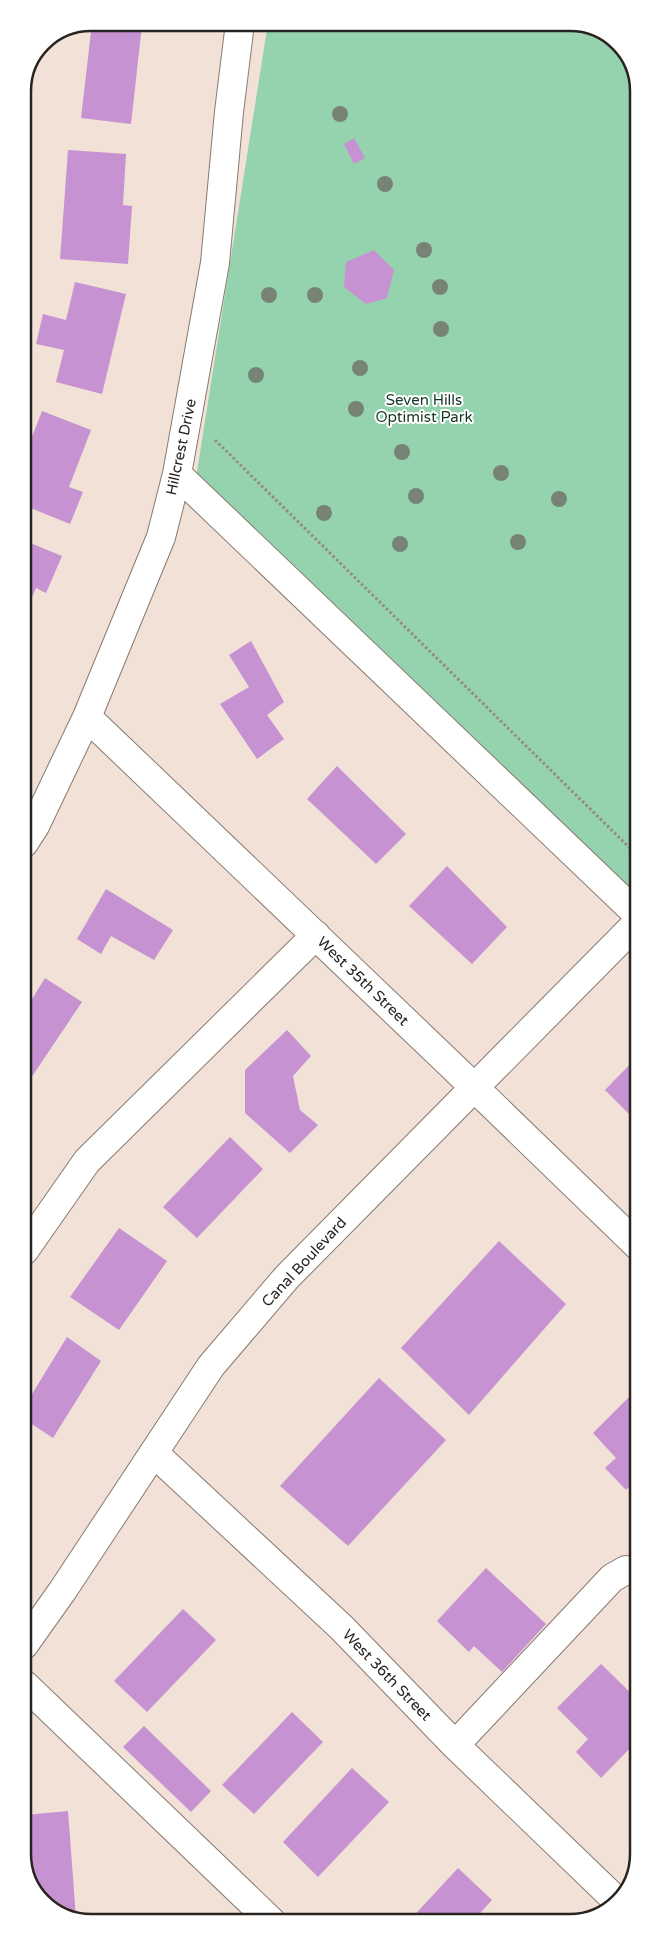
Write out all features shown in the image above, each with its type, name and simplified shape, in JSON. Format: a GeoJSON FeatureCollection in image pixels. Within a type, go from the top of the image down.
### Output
{"type":"FeatureCollection","features":[{"type":"Feature","properties":{"kind":"street","name":"Hillcrest Drive"},"geometry":{"type":"LineString","coordinates":[[31,832],[87,717],[160,537],[177,474],[216,256],[229,112],[239,31]]}},
{"type":"Feature","properties":{"kind":"street"},"geometry":{"type":"LineString","coordinates":[[177,474],[630,907]]}},
{"type":"Feature","properties":{"kind":"street","name":"West 35th Street"},"geometry":{"type":"LineString","coordinates":[[87,717],[630,1238]]}},
{"type":"Feature","properties":{"kind":"street","name":"Canal Boulevard"},"geometry":{"type":"LineString","coordinates":[[31,1635],[64,1590],[211,1366],[287,1277],[630,930]]}},
{"type":"Feature","properties":{"kind":"street"},"geometry":{"type":"LineString","coordinates":[[31,1241],[88,1161],[316,935]]}},
{"type":"Feature","properties":{"kind":"street","name":"West 36th Street"},"geometry":{"type":"LineString","coordinates":[[154,1453],[342,1628],[455,1745],[612,1896]]}},
{"type":"Feature","properties":{"kind":"street"},"geometry":{"type":"LineString","coordinates":[[455,1745],[612,1578],[626,1570],[630,1571]]}},
{"type":"Feature","properties":{"kind":"street"},"geometry":{"type":"LineString","coordinates":[[31,1692],[264,1914]]}},
{"type":"Feature","properties":{"kind":"path"},"geometry":{"type":"LineString","coordinates":[[214,440],[630,847]]}},
{"type":"Feature","properties":{"kind":"green space","name":"Seven Hills Optimist Park"},"geometry":{"type":"Polygon","coordinates":[[[267,31],[574,31],[596,37],[615,52],[624,65],[630,91],[629,903],[195,484],[267,31]]]}},
{"type":"Feature","properties":{"kind":"building"},"geometry":{"type":"Polygon","coordinates":[[[91,31],[141,31],[131,124],[81,118],[91,31]]]}},
{"type":"Feature","properties":{"kind":"building"},"geometry":{"type":"Polygon","coordinates":[[[354,138],[365,158],[354,164],[344,144],[354,138]]]}},
{"type":"Feature","properties":{"kind":"building"},"geometry":{"type":"Polygon","coordinates":[[[68,150],[126,154],[123,205],[132,206],[128,264],[60,259],[68,150]]]}},
{"type":"Feature","properties":{"kind":"building"},"geometry":{"type":"Polygon","coordinates":[[[374,250],[394,270],[387,298],[366,304],[344,287],[346,262],[374,250]]]}},
{"type":"Feature","properties":{"kind":"building"},"geometry":{"type":"Polygon","coordinates":[[[75,282],[126,294],[102,394],[56,382],[64,350],[36,344],[43,314],[66,320],[75,282]]]}},
{"type":"Feature","properties":{"kind":"building"},"geometry":{"type":"Polygon","coordinates":[[[42,411],[91,430],[69,487],[83,492],[70,524],[31,508],[31,439],[42,411]]]}},
{"type":"Feature","properties":{"kind":"building"},"geometry":{"type":"Polygon","coordinates":[[[31,543],[62,556],[46,593],[36,588],[31,599],[31,543]]]}},
{"type":"Feature","properties":{"kind":"building"},"geometry":{"type":"Polygon","coordinates":[[[251,641],[284,702],[267,715],[284,739],[257,759],[220,704],[249,687],[229,655],[251,641]]]}},
{"type":"Feature","properties":{"kind":"building"},"geometry":{"type":"Polygon","coordinates":[[[337,766],[406,834],[376,864],[307,799],[337,766]]]}},
{"type":"Feature","properties":{"kind":"building"},"geometry":{"type":"Polygon","coordinates":[[[447,866],[507,927],[472,964],[409,906],[447,866]]]}},
{"type":"Feature","properties":{"kind":"building"},"geometry":{"type":"Polygon","coordinates":[[[106,889],[173,930],[154,960],[111,936],[101,954],[77,939],[106,889]]]}},
{"type":"Feature","properties":{"kind":"building"},"geometry":{"type":"Polygon","coordinates":[[[45,978],[82,1002],[31,1078],[31,1001],[45,978]]]}},
{"type":"Feature","properties":{"kind":"building"},"geometry":{"type":"Polygon","coordinates":[[[287,1030],[311,1056],[293,1076],[300,1110],[318,1125],[290,1153],[245,1113],[245,1070],[287,1030]]]}},
{"type":"Feature","properties":{"kind":"building"},"geometry":{"type":"Polygon","coordinates":[[[630,1064],[630,1115],[605,1090],[630,1064]]]}},
{"type":"Feature","properties":{"kind":"building"},"geometry":{"type":"Polygon","coordinates":[[[230,1137],[263,1169],[197,1238],[163,1207],[230,1137]]]}},
{"type":"Feature","properties":{"kind":"building"},"geometry":{"type":"Polygon","coordinates":[[[119,1228],[167,1261],[119,1330],[70,1297],[119,1228]]]}},
{"type":"Feature","properties":{"kind":"building"},"geometry":{"type":"Polygon","coordinates":[[[499,1241],[566,1304],[469,1415],[401,1348],[499,1241]]]}},
{"type":"Feature","properties":{"kind":"building"},"geometry":{"type":"Polygon","coordinates":[[[67,1337],[101,1361],[53,1438],[31,1424],[31,1396],[67,1337]]]}},
{"type":"Feature","properties":{"kind":"building"},"geometry":{"type":"Polygon","coordinates":[[[379,1378],[446,1440],[348,1546],[280,1486],[379,1378]]]}},
{"type":"Feature","properties":{"kind":"building"},"geometry":{"type":"Polygon","coordinates":[[[630,1396],[630,1486],[626,1490],[605,1468],[616,1458],[593,1433],[630,1396]]]}},
{"type":"Feature","properties":{"kind":"building"},"geometry":{"type":"Polygon","coordinates":[[[486,1568],[546,1624],[502,1672],[474,1646],[469,1652],[437,1621],[486,1568]]]}},
{"type":"Feature","properties":{"kind":"building"},"geometry":{"type":"Polygon","coordinates":[[[183,1609],[216,1640],[147,1712],[114,1681],[183,1609]]]}},
{"type":"Feature","properties":{"kind":"building"},"geometry":{"type":"Polygon","coordinates":[[[601,1664],[630,1692],[630,1748],[601,1778],[576,1752],[588,1739],[557,1708],[601,1664]]]}},
{"type":"Feature","properties":{"kind":"building"},"geometry":{"type":"Polygon","coordinates":[[[292,1712],[323,1742],[254,1814],[222,1785],[292,1712]]]}},
{"type":"Feature","properties":{"kind":"building"},"geometry":{"type":"Polygon","coordinates":[[[144,1726],[211,1791],[191,1812],[123,1747],[144,1726]]]}},
{"type":"Feature","properties":{"kind":"building"},"geometry":{"type":"Polygon","coordinates":[[[352,1768],[389,1802],[318,1877],[283,1842],[352,1768]]]}},
{"type":"Feature","properties":{"kind":"building"},"geometry":{"type":"Polygon","coordinates":[[[68,1811],[76,1912],[61,1906],[49,1896],[41,1887],[36,1877],[31,1854],[31,1814],[68,1811]]]}},
{"type":"Feature","properties":{"kind":"building"},"geometry":{"type":"Polygon","coordinates":[[[458,1868],[492,1900],[479,1914],[415,1914],[458,1868]]]}}]}
